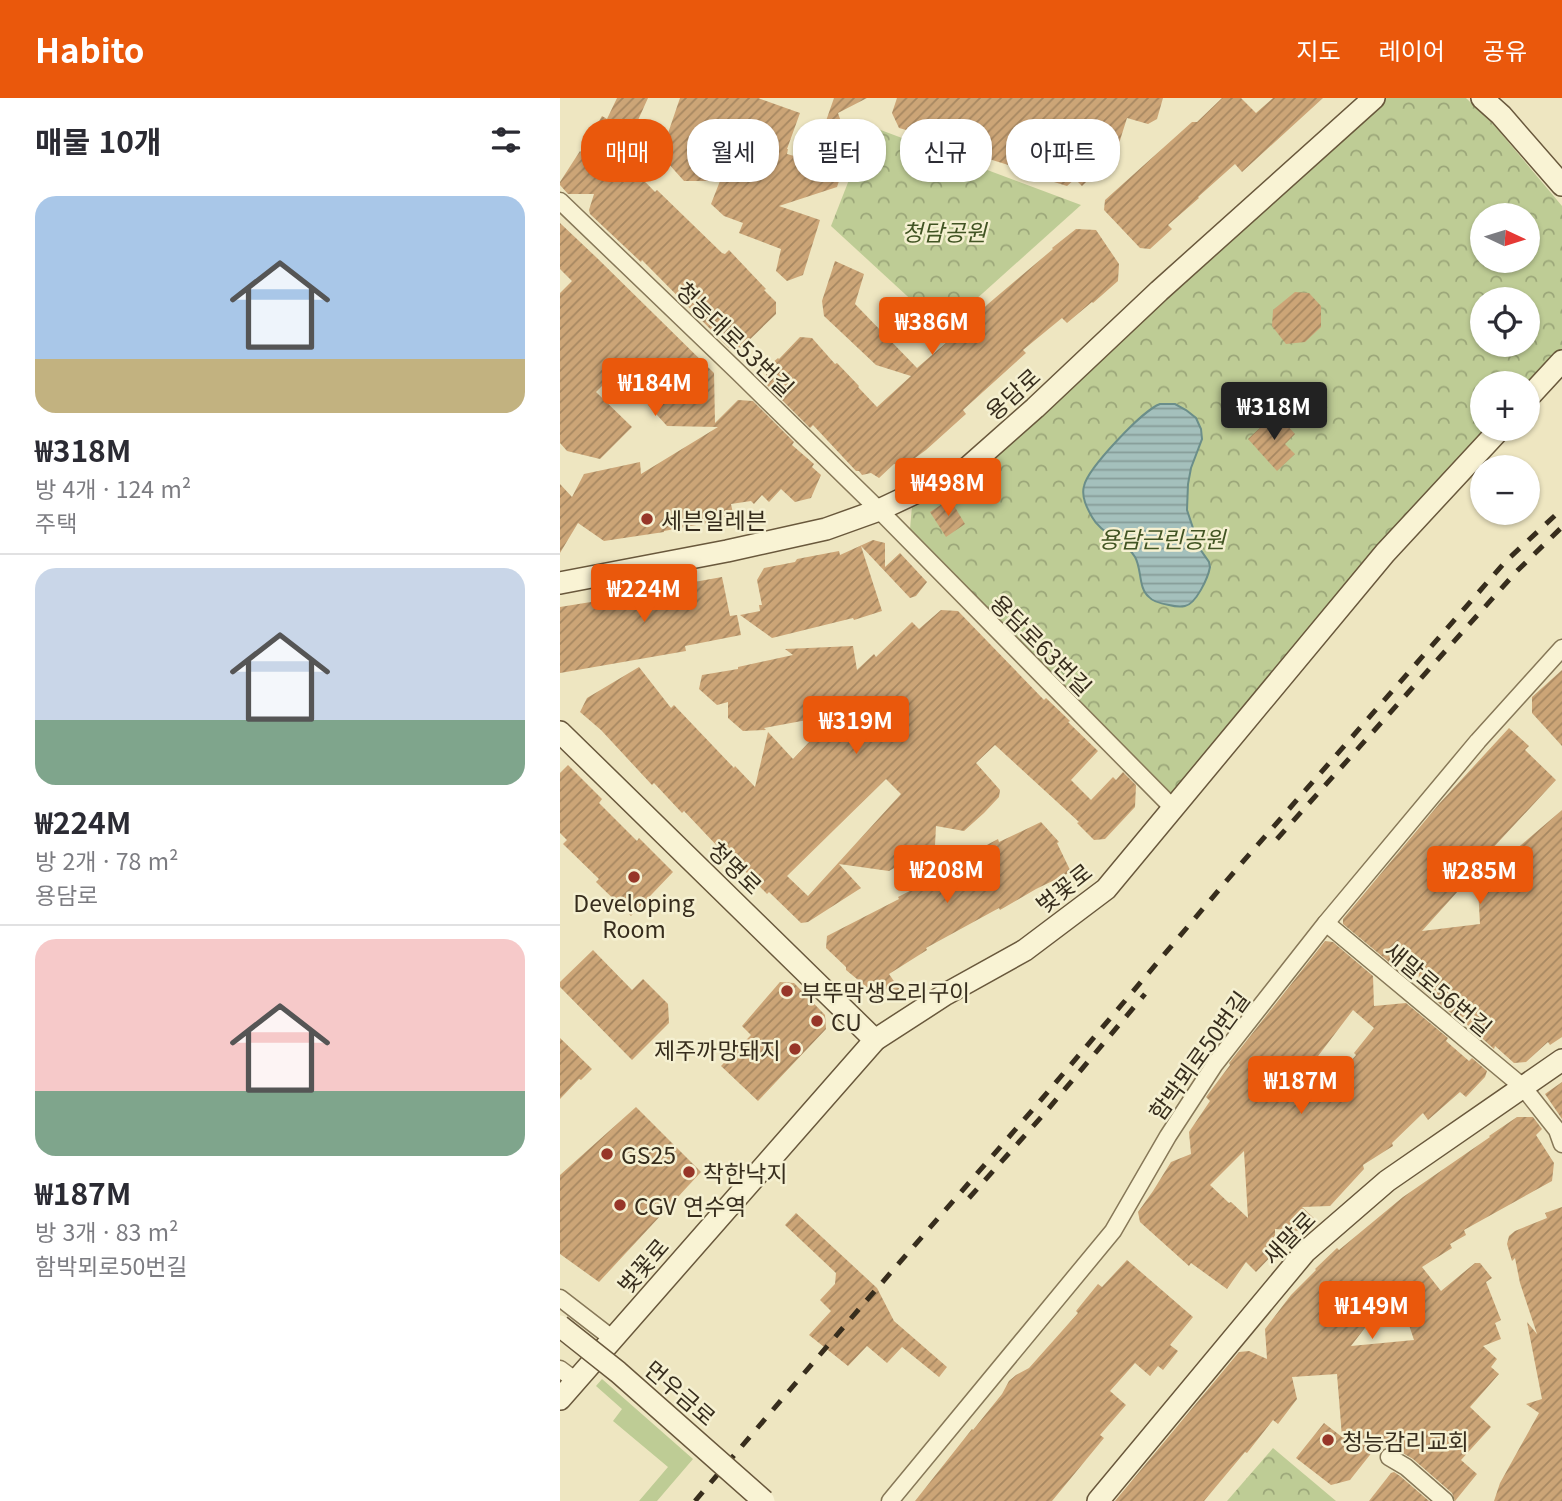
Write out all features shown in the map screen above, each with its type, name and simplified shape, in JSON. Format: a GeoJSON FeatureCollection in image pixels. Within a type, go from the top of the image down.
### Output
{"type":"FeatureCollection","features":[{"type":"Feature","properties":{"kind":"street","name":"용담로"},"geometry":{"type":"LineString","coordinates":[[560,583],[752,546],[826,528],[879,510],[966,469],[1374,98]]}},
{"type":"Feature","properties":{"kind":"street"},"geometry":{"type":"LineString","coordinates":[[1482,98],[1501,115],[1562,184]]}},
{"type":"Feature","properties":{"kind":"street","name":"청능대로53번길"},"geometry":{"type":"LineString","coordinates":[[560,201],[879,510]]}},
{"type":"Feature","properties":{"kind":"street"},"geometry":{"type":"LineString","coordinates":[[1540,385],[1562,360]]}},
{"type":"Feature","properties":{"kind":"street","name":"벚꽃로"},"geometry":{"type":"LineString","coordinates":[[560,1399],[568,1375],[613,1339],[875,1040],[946,994],[1025,950],[1106,889],[1385,553],[1489,441]]}},
{"type":"Feature","properties":{"kind":"street","name":"용담로63번길"},"geometry":{"type":"LineString","coordinates":[[879,510],[1174,809]]}},
{"type":"Feature","properties":{"kind":"street","name":"함박뫼로50번길"},"geometry":{"type":"LineString","coordinates":[[890,1501],[1113,1231],[1168,1136],[1215,1065],[1326,923],[1478,741],[1562,648]]}},
{"type":"Feature","properties":{"kind":"street","name":"청명로"},"geometry":{"type":"LineString","coordinates":[[560,732],[875,1040]]}},
{"type":"Feature","properties":{"kind":"street","name":"새말로56번길"},"geometry":{"type":"LineString","coordinates":[[1326,923],[1523,1087],[1557,1130],[1562,1144]]}},
{"type":"Feature","properties":{"kind":"street","name":"새말로"},"geometry":{"type":"LineString","coordinates":[[1098,1501],[1304,1252],[1387,1181],[1562,1060]]}},
{"type":"Feature","properties":{"kind":"street"},"geometry":{"type":"LineString","coordinates":[[560,1298],[613,1339]]}},
{"type":"Feature","properties":{"kind":"street","name":"먼우금로"},"geometry":{"type":"LineString","coordinates":[[560,1326],[618,1372],[764,1501]]}},
{"type":"Feature","properties":{"kind":"street"},"geometry":{"type":"LineString","coordinates":[[1389,1457],[1405,1467],[1444,1501]]}},
{"type":"Feature","properties":{"kind":"green space","name":"용담근린공원"},"geometry":{"type":"Polygon","coordinates":[[[1374,98],[1466,98],[1494,125],[1562,206],[1562,362],[1540,376],[1540,371],[1470,371],[1470,441],[1490,441],[1478,455],[1470,455],[1470,464],[1174,809],[909,541],[913,494],[958,473],[1374,98]]]}},
{"type":"Feature","properties":{"kind":"green space","name":"청담공원"},"geometry":{"type":"Polygon","coordinates":[[[886,132],[900,137],[900,182],[992,182],[992,172],[1006,177],[1006,182],[1020,182],[1081,205],[943,329],[831,226],[848,182],[886,182],[886,132]]]}},
{"type":"Feature","properties":{"kind":"green space"},"geometry":{"type":"Polygon","coordinates":[[[602,1379],[693,1459],[657,1501],[639,1501],[668,1467],[613,1421],[622,1409],[596,1386],[602,1379]]]}},
{"type":"Feature","properties":{"kind":"green space"},"geometry":{"type":"Polygon","coordinates":[[[1273,1448],[1336,1501],[1227,1501],[1273,1448]]]}},
{"type":"Feature","properties":{"kind":"water"},"geometry":{"type":"Polygon","coordinates":[[[1160,404],[1175,404],[1186,410],[1196,418],[1201,429],[1202,439],[1188,484],[1187,510],[1200,549],[1210,567],[1197,596],[1183,606],[1158,603],[1151,599],[1142,584],[1135,557],[1096,523],[1086,506],[1083,494],[1088,478],[1105,454],[1142,417],[1160,404]]]}},
{"type":"Feature","properties":{"kind":"building"},"geometry":{"type":"Polygon","coordinates":[[[617,98],[648,98],[639,119],[607,119],[617,98]]]}},
{"type":"Feature","properties":{"kind":"building"},"geometry":{"type":"Polygon","coordinates":[[[680,98],[758,98],[800,113],[798,119],[793,119],[793,132],[787,149],[787,154],[793,156],[793,182],[839,182],[837,187],[779,206],[820,220],[803,275],[787,281],[776,271],[781,249],[739,233],[743,223],[724,216],[711,204],[720,182],[779,182],[779,119],[687,119],[687,181],[684,181],[673,169],[673,119],[680,98]]]}},
{"type":"Feature","properties":{"kind":"building"},"geometry":{"type":"Polygon","coordinates":[[[834,98],[867,98],[838,113],[840,119],[827,119],[834,98]]]}},
{"type":"Feature","properties":{"kind":"building"},"geometry":{"type":"Polygon","coordinates":[[[897,98],[1163,98],[1157,119],[1148,124],[1127,118],[1120,140],[1120,119],[1006,119],[1006,164],[992,160],[992,119],[900,119],[900,128],[892,113],[897,98]]]}},
{"type":"Feature","properties":{"kind":"building"},"geometry":{"type":"Polygon","coordinates":[[[1222,98],[1241,98],[1256,113],[1273,98],[1323,98],[1242,172],[1235,164],[1168,225],[1172,229],[1150,249],[1140,248],[1104,210],[1105,200],[1222,98]]]}},
{"type":"Feature","properties":{"kind":"building"},"geometry":{"type":"Polygon","coordinates":[[[580,151],[581,182],[645,182],[655,192],[657,190],[722,253],[725,254],[729,250],[776,302],[776,314],[741,348],[729,348],[642,260],[641,262],[590,214],[594,194],[568,194],[560,185],[580,151]]]}},
{"type":"Feature","properties":{"kind":"building"},"geometry":{"type":"Polygon","coordinates":[[[1054,182],[1072,182],[1067,186],[1054,182]]]}},
{"type":"Feature","properties":{"kind":"building"},"geometry":{"type":"Polygon","coordinates":[[[560,223],[714,373],[715,423],[738,400],[753,401],[794,442],[792,445],[814,464],[812,467],[821,475],[811,498],[795,502],[781,489],[769,502],[762,495],[754,504],[751,501],[731,504],[734,518],[604,541],[578,523],[560,553],[560,484],[572,497],[584,474],[640,462],[641,474],[718,427],[667,426],[648,405],[644,383],[635,392],[616,372],[596,392],[632,427],[600,459],[567,451],[560,443],[560,293],[572,281],[560,269],[560,223]]]}},
{"type":"Feature","properties":{"kind":"building"},"geometry":{"type":"Polygon","coordinates":[[[1076,229],[1096,230],[1119,264],[1118,281],[1067,323],[1062,318],[1023,350],[1026,353],[963,410],[966,414],[904,466],[894,464],[879,478],[871,473],[862,475],[813,425],[810,428],[766,384],[766,368],[779,359],[800,337],[812,338],[877,407],[911,376],[876,365],[824,316],[822,301],[835,261],[864,274],[855,304],[917,368],[1076,229]]]}},
{"type":"Feature","properties":{"kind":"building"},"geometry":{"type":"Polygon","coordinates":[[[1295,292],[1309,293],[1321,306],[1321,327],[1305,342],[1286,344],[1272,326],[1273,310],[1295,292]]]}},
{"type":"Feature","properties":{"kind":"building"},"geometry":{"type":"Polygon","coordinates":[[[1276,413],[1295,434],[1285,444],[1295,454],[1277,471],[1248,439],[1276,413]]]}},
{"type":"Feature","properties":{"kind":"building"},"geometry":{"type":"Polygon","coordinates":[[[950,499],[965,524],[946,537],[930,512],[950,499]]]}},
{"type":"Feature","properties":{"kind":"building"},"geometry":{"type":"Polygon","coordinates":[[[873,540],[885,543],[885,567],[900,553],[927,582],[916,596],[910,598],[861,546],[882,611],[772,638],[740,615],[760,611],[759,605],[762,605],[757,580],[764,568],[839,551],[840,555],[873,540]]]}},
{"type":"Feature","properties":{"kind":"building"},"geometry":{"type":"Polygon","coordinates":[[[722,577],[730,616],[737,615],[741,635],[685,646],[686,651],[560,673],[560,607],[597,601],[596,597],[722,577]]]}},
{"type":"Feature","properties":{"kind":"building"},"geometry":{"type":"Polygon","coordinates":[[[941,610],[958,611],[1044,700],[1046,698],[1070,721],[1068,722],[1098,751],[1071,780],[1091,800],[1113,777],[1116,780],[1123,772],[1136,785],[1135,807],[1105,839],[1094,840],[1077,823],[1079,822],[995,745],[976,763],[1000,790],[999,797],[984,813],[964,831],[936,826],[935,845],[889,871],[839,864],[861,888],[808,922],[801,923],[740,866],[738,868],[684,811],[682,813],[654,783],[652,785],[601,730],[580,712],[587,698],[639,667],[671,708],[674,705],[755,787],[768,732],[793,759],[811,740],[807,720],[764,728],[766,730],[743,731],[728,718],[728,702],[717,705],[699,689],[702,675],[793,655],[785,649],[853,646],[857,670],[874,654],[876,657],[912,622],[919,629],[941,610]],[[886,779],[787,876],[808,896],[901,794],[886,779]]]}},
{"type":"Feature","properties":{"kind":"building"},"geometry":{"type":"Polygon","coordinates":[[[1562,670],[1562,746],[1532,713],[1532,697],[1562,670]]]}},
{"type":"Feature","properties":{"kind":"building"},"geometry":{"type":"Polygon","coordinates":[[[1509,728],[1529,746],[1525,750],[1556,780],[1490,851],[1501,862],[1562,810],[1562,1037],[1550,1045],[1548,1042],[1526,1062],[1514,1063],[1495,1046],[1494,1049],[1418,986],[1420,959],[1389,962],[1343,924],[1343,919],[1439,804],[1509,728]],[[1477,870],[1422,931],[1480,924],[1477,870]]]}},
{"type":"Feature","properties":{"kind":"building"},"geometry":{"type":"Polygon","coordinates":[[[568,765],[602,799],[599,803],[673,872],[631,916],[596,882],[599,879],[563,844],[567,840],[560,833],[560,773],[568,765]]]}},
{"type":"Feature","properties":{"kind":"building"},"geometry":{"type":"Polygon","coordinates":[[[1041,822],[1059,842],[1057,843],[1071,872],[926,948],[927,950],[889,974],[900,990],[868,988],[846,970],[826,948],[827,936],[899,899],[898,897],[972,857],[970,854],[998,839],[999,842],[1041,822]]]}},
{"type":"Feature","properties":{"kind":"building"},"geometry":{"type":"Polygon","coordinates":[[[1325,941],[1333,942],[1373,976],[1374,1006],[1406,1003],[1448,1038],[1446,1041],[1469,1061],[1472,1058],[1487,1071],[1485,1077],[1466,1097],[1460,1092],[1428,1120],[1423,1113],[1392,1143],[1393,1146],[1363,1165],[1364,1169],[1330,1206],[1302,1207],[1318,1222],[1302,1231],[1275,1229],[1275,1252],[1256,1272],[1246,1262],[1227,1289],[1191,1263],[1189,1266],[1140,1222],[1138,1212],[1171,1162],[1191,1154],[1189,1132],[1210,1101],[1206,1097],[1229,1063],[1325,941]],[[1353,1010],[1312,1064],[1333,1082],[1374,1028],[1353,1010]],[[1244,1151],[1210,1185],[1248,1218],[1244,1151]]]}},
{"type":"Feature","properties":{"kind":"building"},"geometry":{"type":"Polygon","coordinates":[[[593,950],[632,990],[643,979],[668,1004],[669,1023],[632,1060],[560,987],[560,982],[593,950]]]}},
{"type":"Feature","properties":{"kind":"building"},"geometry":{"type":"Polygon","coordinates":[[[780,982],[794,983],[825,1015],[826,1029],[758,1101],[721,1066],[751,1035],[742,1026],[780,982]]]}},
{"type":"Feature","properties":{"kind":"building"},"geometry":{"type":"Polygon","coordinates":[[[560,1038],[592,1069],[560,1099],[560,1038]]]}},
{"type":"Feature","properties":{"kind":"building"},"geometry":{"type":"Polygon","coordinates":[[[1562,1082],[1562,1119],[1545,1094],[1562,1082]]]}},
{"type":"Feature","properties":{"kind":"building"},"geometry":{"type":"Polygon","coordinates":[[[636,1107],[701,1172],[599,1282],[560,1254],[560,1175],[636,1107]]]}},
{"type":"Feature","properties":{"kind":"building"},"geometry":{"type":"Polygon","coordinates":[[[1517,1117],[1533,1117],[1542,1129],[1536,1135],[1554,1163],[1552,1181],[1464,1230],[1466,1235],[1450,1244],[1452,1248],[1422,1267],[1441,1291],[1475,1263],[1480,1263],[1492,1278],[1486,1282],[1501,1320],[1495,1323],[1501,1339],[1483,1346],[1497,1359],[1491,1367],[1499,1374],[1470,1407],[1491,1427],[1461,1460],[1477,1474],[1455,1501],[1452,1493],[1413,1459],[1381,1441],[1350,1480],[1331,1485],[1296,1458],[1324,1423],[1342,1437],[1337,1374],[1292,1377],[1297,1399],[1278,1424],[1273,1420],[1204,1501],[1115,1501],[1239,1352],[1249,1351],[1267,1359],[1265,1329],[1315,1269],[1337,1248],[1339,1250],[1403,1197],[1517,1117]],[[1407,1286],[1371,1320],[1351,1346],[1414,1340],[1408,1322],[1407,1286]]]}},
{"type":"Feature","properties":{"kind":"building"},"geometry":{"type":"Polygon","coordinates":[[[1562,1207],[1562,1501],[1494,1501],[1500,1483],[1539,1413],[1526,1404],[1542,1399],[1527,1322],[1537,1334],[1520,1283],[1515,1258],[1512,1261],[1507,1244],[1509,1236],[1515,1231],[1547,1218],[1545,1213],[1562,1207]]]}},
{"type":"Feature","properties":{"kind":"building"},"geometry":{"type":"Polygon","coordinates":[[[796,1213],[877,1288],[894,1321],[947,1367],[939,1377],[902,1347],[887,1363],[867,1346],[848,1366],[809,1335],[831,1311],[820,1300],[835,1284],[836,1273],[785,1225],[796,1213]]]}},
{"type":"Feature","properties":{"kind":"building"},"geometry":{"type":"Polygon","coordinates":[[[1127,1260],[1193,1317],[1170,1345],[1178,1351],[1163,1370],[1158,1366],[1150,1376],[1135,1363],[1110,1391],[1126,1405],[1100,1435],[1104,1438],[1052,1501],[915,1501],[1002,1394],[1009,1381],[1029,1368],[1078,1313],[1076,1311],[1098,1284],[1102,1287],[1127,1260]]]}},
{"type":"Feature","properties":{"kind":"building"},"geometry":{"type":"Polygon","coordinates":[[[1394,1472],[1400,1476],[1429,1501],[1369,1501],[1394,1472]]]}},
{"type":"Feature","properties":{"kind":"railway"},"geometry":{"type":"LineString","coordinates":[[695,1501],[1240,865],[1506,561],[1562,509]]}},
{"type":"Feature","properties":{"kind":"railway"},"geometry":{"type":"LineString","coordinates":[[1277,839],[1517,571],[1562,527]]}},
{"type":"Feature","properties":{"kind":"railway"},"geometry":{"type":"LineString","coordinates":[[969,1198],[1145,994]]}},
{"type":"Feature","properties":{"kind":"place","name":"세븐일레븐"},"geometry":{"type":"Point","coordinates":[647,519]}},
{"type":"Feature","properties":{"kind":"place","name":"Developing Room"},"geometry":{"type":"Point","coordinates":[634,877]}},
{"type":"Feature","properties":{"kind":"place","name":"부뚜막생오리구이"},"geometry":{"type":"Point","coordinates":[787,991]}},
{"type":"Feature","properties":{"kind":"place","name":"CU"},"geometry":{"type":"Point","coordinates":[817,1021]}},
{"type":"Feature","properties":{"kind":"place","name":"제주까망돼지"},"geometry":{"type":"Point","coordinates":[795,1049]}},
{"type":"Feature","properties":{"kind":"place","name":"GS25"},"geometry":{"type":"Point","coordinates":[607,1154]}},
{"type":"Feature","properties":{"kind":"place","name":"착한낙지"},"geometry":{"type":"Point","coordinates":[689,1172]}},
{"type":"Feature","properties":{"kind":"place","name":"CGV 연수역"},"geometry":{"type":"Point","coordinates":[620,1205]}},
{"type":"Feature","properties":{"kind":"place","name":"청능감리교회"},"geometry":{"type":"Point","coordinates":[1328,1440]}}]}
